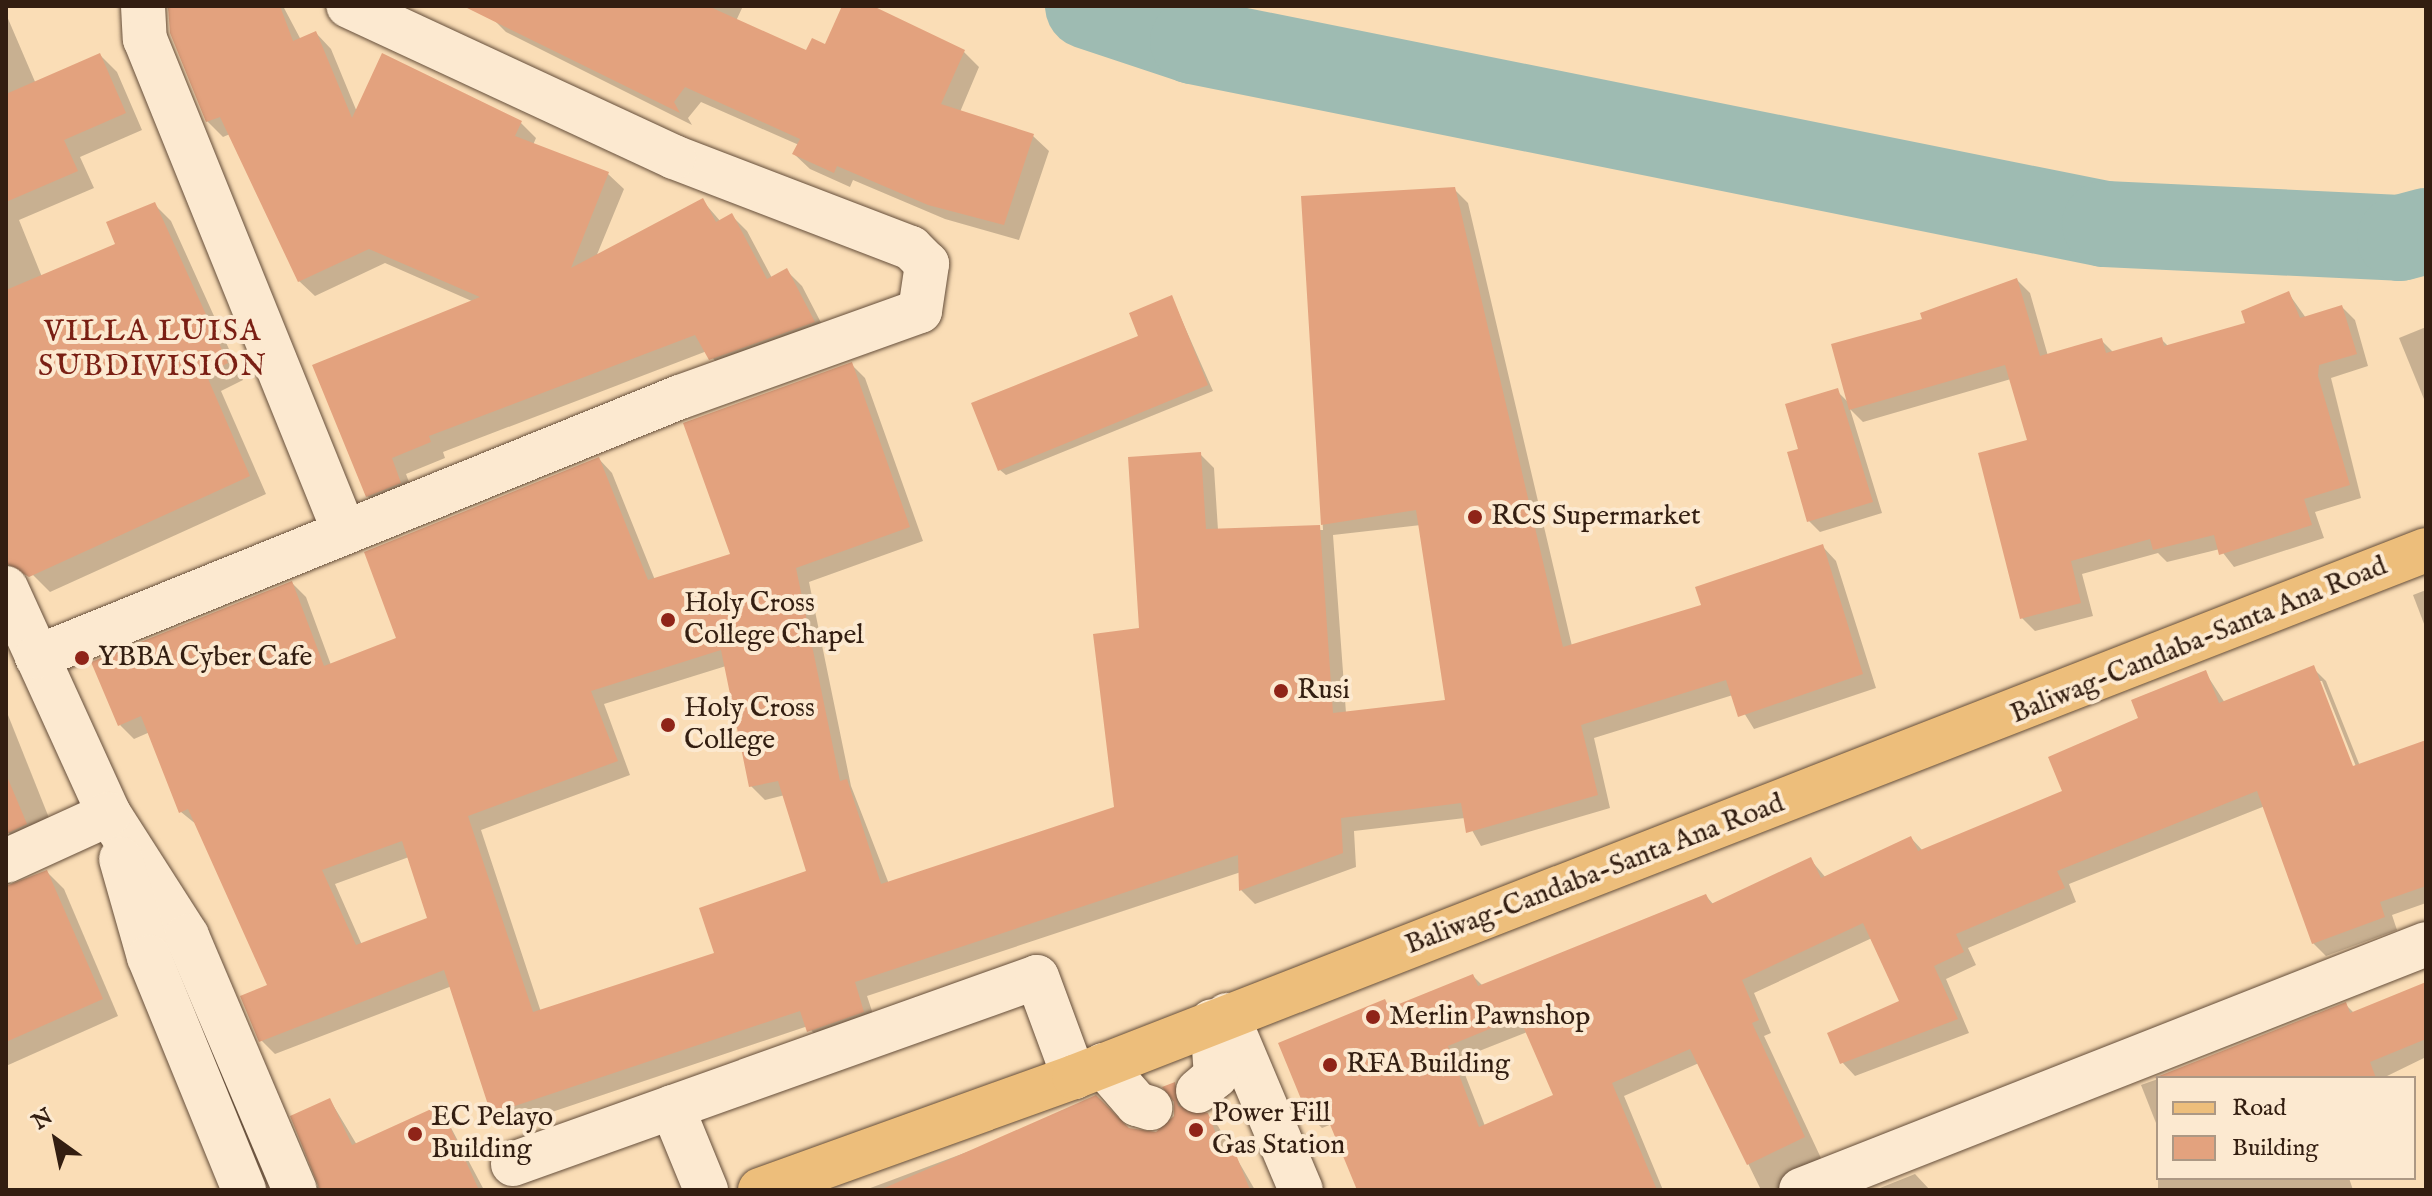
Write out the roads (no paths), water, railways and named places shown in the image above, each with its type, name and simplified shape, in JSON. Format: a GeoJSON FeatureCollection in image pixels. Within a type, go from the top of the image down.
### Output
{"type":"FeatureCollection","features":[{"type":"Feature","properties":{"kind":"main road","name":"Baliwag-Candaba-Santa Ana Road"},"geometry":{"type":"LineString","coordinates":[[760,1190],[1088,1071],[2426,550]]}},
{"type":"Feature","properties":{"kind":"street"},"geometry":{"type":"LineString","coordinates":[[143,6],[145,39],[344,531]]}},
{"type":"Feature","properties":{"kind":"street"},"geometry":{"type":"LineString","coordinates":[[37,657],[680,397],[898,323],[920,311],[927,264],[911,248],[674,157],[348,6]]}},
{"type":"Feature","properties":{"kind":"street"},"geometry":{"type":"LineString","coordinates":[[6,588],[109,814],[187,936],[295,1190]]}},
{"type":"Feature","properties":{"kind":"street"},"geometry":{"type":"LineString","coordinates":[[6,861],[109,814]]}},
{"type":"Feature","properties":{"kind":"street"},"geometry":{"type":"LineString","coordinates":[[109,814],[149,957],[244,1190]]}},
{"type":"Feature","properties":{"kind":"street"},"geometry":{"type":"LineString","coordinates":[[1801,1190],[2426,944]]}},
{"type":"Feature","properties":{"kind":"street"},"geometry":{"type":"LineString","coordinates":[[513,1164],[1037,977],[1088,1071],[1137,1104],[1150,1108]]}},
{"type":"Feature","properties":{"kind":"street"},"geometry":{"type":"LineString","coordinates":[[1220,1018],[1222,1078],[1301,1190]]}},
{"type":"Feature","properties":{"kind":"street"},"geometry":{"type":"LineString","coordinates":[[672,1107],[706,1190]]}},
{"type":"Feature","properties":{"kind":"waterway"},"geometry":{"type":"LineString","coordinates":[[1088,6],[1193,41],[2105,224],[2400,238],[2426,231]]}},
{"type":"Feature","properties":{"kind":"place","name":"RCS Supermarket"},"geometry":{"type":"Point","coordinates":[1475,517]}},
{"type":"Feature","properties":{"kind":"place","name":"Holy Cross College Chapel"},"geometry":{"type":"Point","coordinates":[668,620]}},
{"type":"Feature","properties":{"kind":"place","name":"YBBA Cyber Cafe"},"geometry":{"type":"Point","coordinates":[82,658]}},
{"type":"Feature","properties":{"kind":"place","name":"Rusi"},"geometry":{"type":"Point","coordinates":[1281,691]}},
{"type":"Feature","properties":{"kind":"place","name":"Holy Cross College"},"geometry":{"type":"Point","coordinates":[668,725]}},
{"type":"Feature","properties":{"kind":"place","name":"Merlin Pawnshop"},"geometry":{"type":"Point","coordinates":[1373,1017]}},
{"type":"Feature","properties":{"kind":"place","name":"RFA Building"},"geometry":{"type":"Point","coordinates":[1330,1065]}},
{"type":"Feature","properties":{"kind":"place","name":"Power Fill Gas Station"},"geometry":{"type":"Point","coordinates":[1196,1130]}},
{"type":"Feature","properties":{"kind":"place","name":"EC Pelayo Building"},"geometry":{"type":"Point","coordinates":[415,1134]}},
{"type":"Feature","properties":{"kind":"district","name":"VILLA LUISA SUBDIVISION"},"geometry":{"type":"Point","coordinates":[153,349]}}]}
